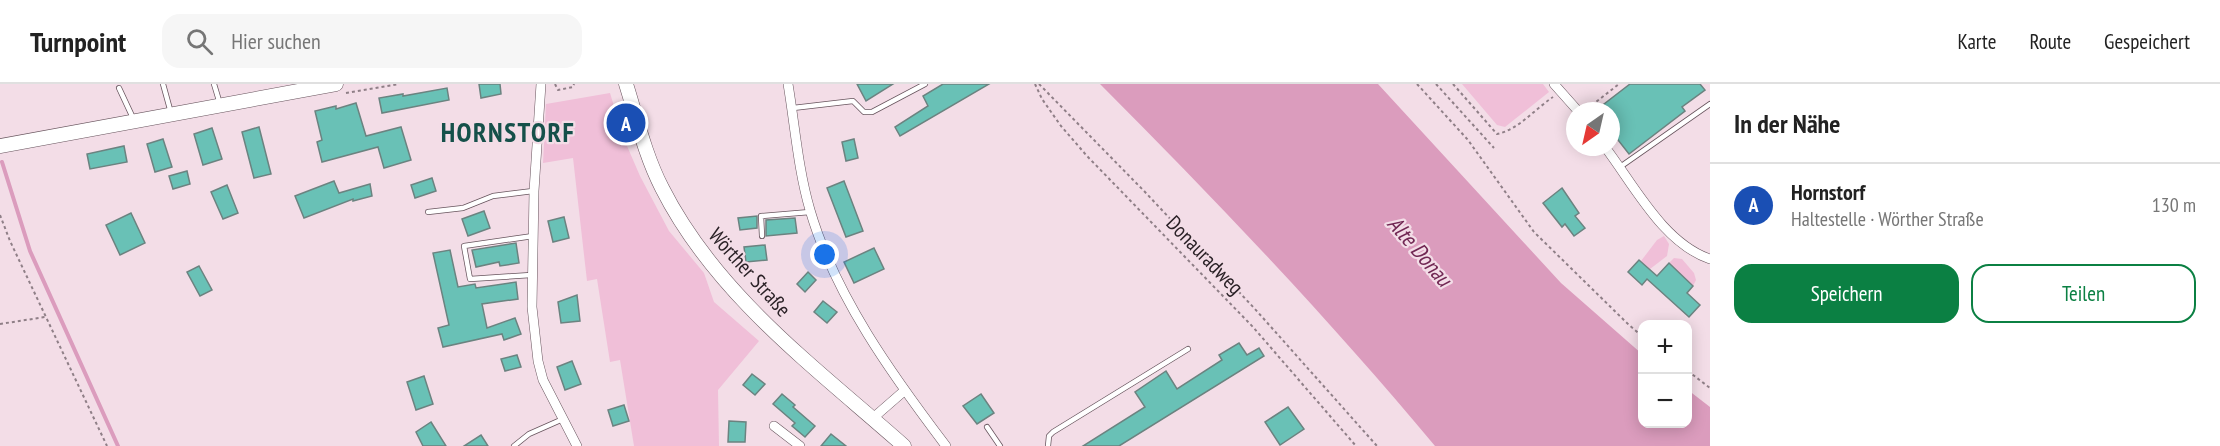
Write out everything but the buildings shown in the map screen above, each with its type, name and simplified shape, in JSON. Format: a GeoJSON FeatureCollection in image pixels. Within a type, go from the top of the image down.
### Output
{"type":"FeatureCollection","features":[{"type":"Feature","properties":{"kind":"street"},"geometry":{"type":"LineString","coordinates":[[0,146],[134,120],[172,115],[284,88],[336,84]]}},
{"type":"Feature","properties":{"kind":"street"},"geometry":{"type":"LineString","coordinates":[[541,84],[534,191],[532,308],[538,361],[543,380],[577,446]]}},
{"type":"Feature","properties":{"kind":"street","name":"Wörther Straße"},"geometry":{"type":"LineString","coordinates":[[626,84],[651,163],[690,237],[711,265],[752,310],[873,418],[895,443]]}},
{"type":"Feature","properties":{"kind":"street"},"geometry":{"type":"LineString","coordinates":[[788,84],[810,212],[833,271],[904,391],[946,446]]}},
{"type":"Feature","properties":{"kind":"street"},"geometry":{"type":"LineString","coordinates":[[1557,88],[1570,102]]}},
{"type":"Feature","properties":{"kind":"street"},"geometry":{"type":"LineString","coordinates":[[1612,156],[1670,234],[1689,250],[1710,259]]}},
{"type":"Feature","properties":{"kind":"street"},"geometry":{"type":"LineString","coordinates":[[873,418],[904,391]]}},
{"type":"Feature","properties":{"kind":"street"},"geometry":{"type":"LineString","coordinates":[[774,426],[800,446]]}},
{"type":"Feature","properties":{"kind":"lane"},"geometry":{"type":"LineString","coordinates":[[163,84],[172,115]]}},
{"type":"Feature","properties":{"kind":"lane"},"geometry":{"type":"LineString","coordinates":[[214,84],[220,105]]}},
{"type":"Feature","properties":{"kind":"lane"},"geometry":{"type":"LineString","coordinates":[[792,108],[853,101],[864,112],[872,112],[925,84]]}},
{"type":"Feature","properties":{"kind":"lane"},"geometry":{"type":"LineString","coordinates":[[119,88],[134,120]]}},
{"type":"Feature","properties":{"kind":"lane"},"geometry":{"type":"LineString","coordinates":[[1620,167],[1710,104]]}},
{"type":"Feature","properties":{"kind":"lane"},"geometry":{"type":"LineString","coordinates":[[428,212],[463,208],[493,196],[534,191]]}},
{"type":"Feature","properties":{"kind":"lane"},"geometry":{"type":"LineString","coordinates":[[762,236],[761,216],[810,212]]}},
{"type":"Feature","properties":{"kind":"lane"},"geometry":{"type":"LineString","coordinates":[[531,275],[470,279],[464,246],[533,236]]}},
{"type":"Feature","properties":{"kind":"lane"},"geometry":{"type":"LineString","coordinates":[[1048,446],[1049,436],[1053,432],[1188,349]]}},
{"type":"Feature","properties":{"kind":"lane"},"geometry":{"type":"LineString","coordinates":[[514,446],[529,434],[563,419]]}},
{"type":"Feature","properties":{"kind":"lane"},"geometry":{"type":"LineString","coordinates":[[987,427],[1000,446]]}},
{"type":"Feature","properties":{"kind":"path"},"geometry":{"type":"LineString","coordinates":[[555,84],[558,90],[573,87],[574,84]]}},
{"type":"Feature","properties":{"kind":"path"},"geometry":{"type":"LineString","coordinates":[[1037,84],[1247,301],[1377,446]]}},
{"type":"Feature","properties":{"kind":"path","name":"Donauradweg"},"geometry":{"type":"LineString","coordinates":[[1037,84],[1048,108],[1087,156],[1253,327],[1356,446]]}},
{"type":"Feature","properties":{"kind":"path"},"geometry":{"type":"LineString","coordinates":[[1417,84],[1468,140],[1534,232],[1638,333]]}},
{"type":"Feature","properties":{"kind":"path"},"geometry":{"type":"LineString","coordinates":[[1436,84],[1494,148]]}},
{"type":"Feature","properties":{"kind":"path"},"geometry":{"type":"LineString","coordinates":[[1453,84],[1497,134],[1510,132],[1557,88]]}},
{"type":"Feature","properties":{"kind":"path"},"geometry":{"type":"LineString","coordinates":[[1596,102],[1619,84]]}},
{"type":"Feature","properties":{"kind":"path"},"geometry":{"type":"LineString","coordinates":[[0,215],[10,241],[107,446]]}},
{"type":"Feature","properties":{"kind":"path"},"geometry":{"type":"LineString","coordinates":[[0,324],[46,317]]}},
{"type":"Feature","properties":{"kind":"path"},"geometry":{"type":"LineString","coordinates":[[1692,374],[1710,388]]}},
{"type":"Feature","properties":{"kind":"shaded area"},"geometry":{"type":"Polygon","coordinates":[[[1462,84],[1543,84],[1549,92],[1505,127],[1497,125],[1462,84]]]}},
{"type":"Feature","properties":{"kind":"shaded area"},"geometry":{"type":"Polygon","coordinates":[[[610,93],[624,139],[640,176],[669,231],[704,273],[714,302],[759,341],[718,390],[719,446],[634,446],[620,360],[610,362],[597,279],[587,281],[573,158],[543,163],[546,104],[610,93]]]}},
{"type":"Feature","properties":{"kind":"shaded area"},"geometry":{"type":"Polygon","coordinates":[[[1664,236],[1669,244],[1667,256],[1650,269],[1641,261],[1657,240],[1664,236]]]}},
{"type":"Feature","properties":{"kind":"shaded area"},"geometry":{"type":"Polygon","coordinates":[[[1674,258],[1682,259],[1694,273],[1696,280],[1693,286],[1669,263],[1674,258]]]}},
{"type":"Feature","properties":{"kind":"water","name":"Alte Donau"},"geometry":{"type":"Polygon","coordinates":[[[1100,84],[1378,84],[1561,283],[1638,350],[1638,428],[1692,428],[1692,393],[1710,407],[1710,446],[1435,446],[1272,261],[1100,84]]]}},
{"type":"Feature","properties":{"kind":"waterway"},"geometry":{"type":"LineString","coordinates":[[2,162],[30,251],[118,446]]}},
{"type":"Feature","properties":{"kind":"place","name":"Hornstorf"},"geometry":{"type":"Point","coordinates":[626,123]}},
{"type":"Feature","properties":{"kind":"district","name":"HORNSTORF"},"geometry":{"type":"Point","coordinates":[508,132]}}]}
